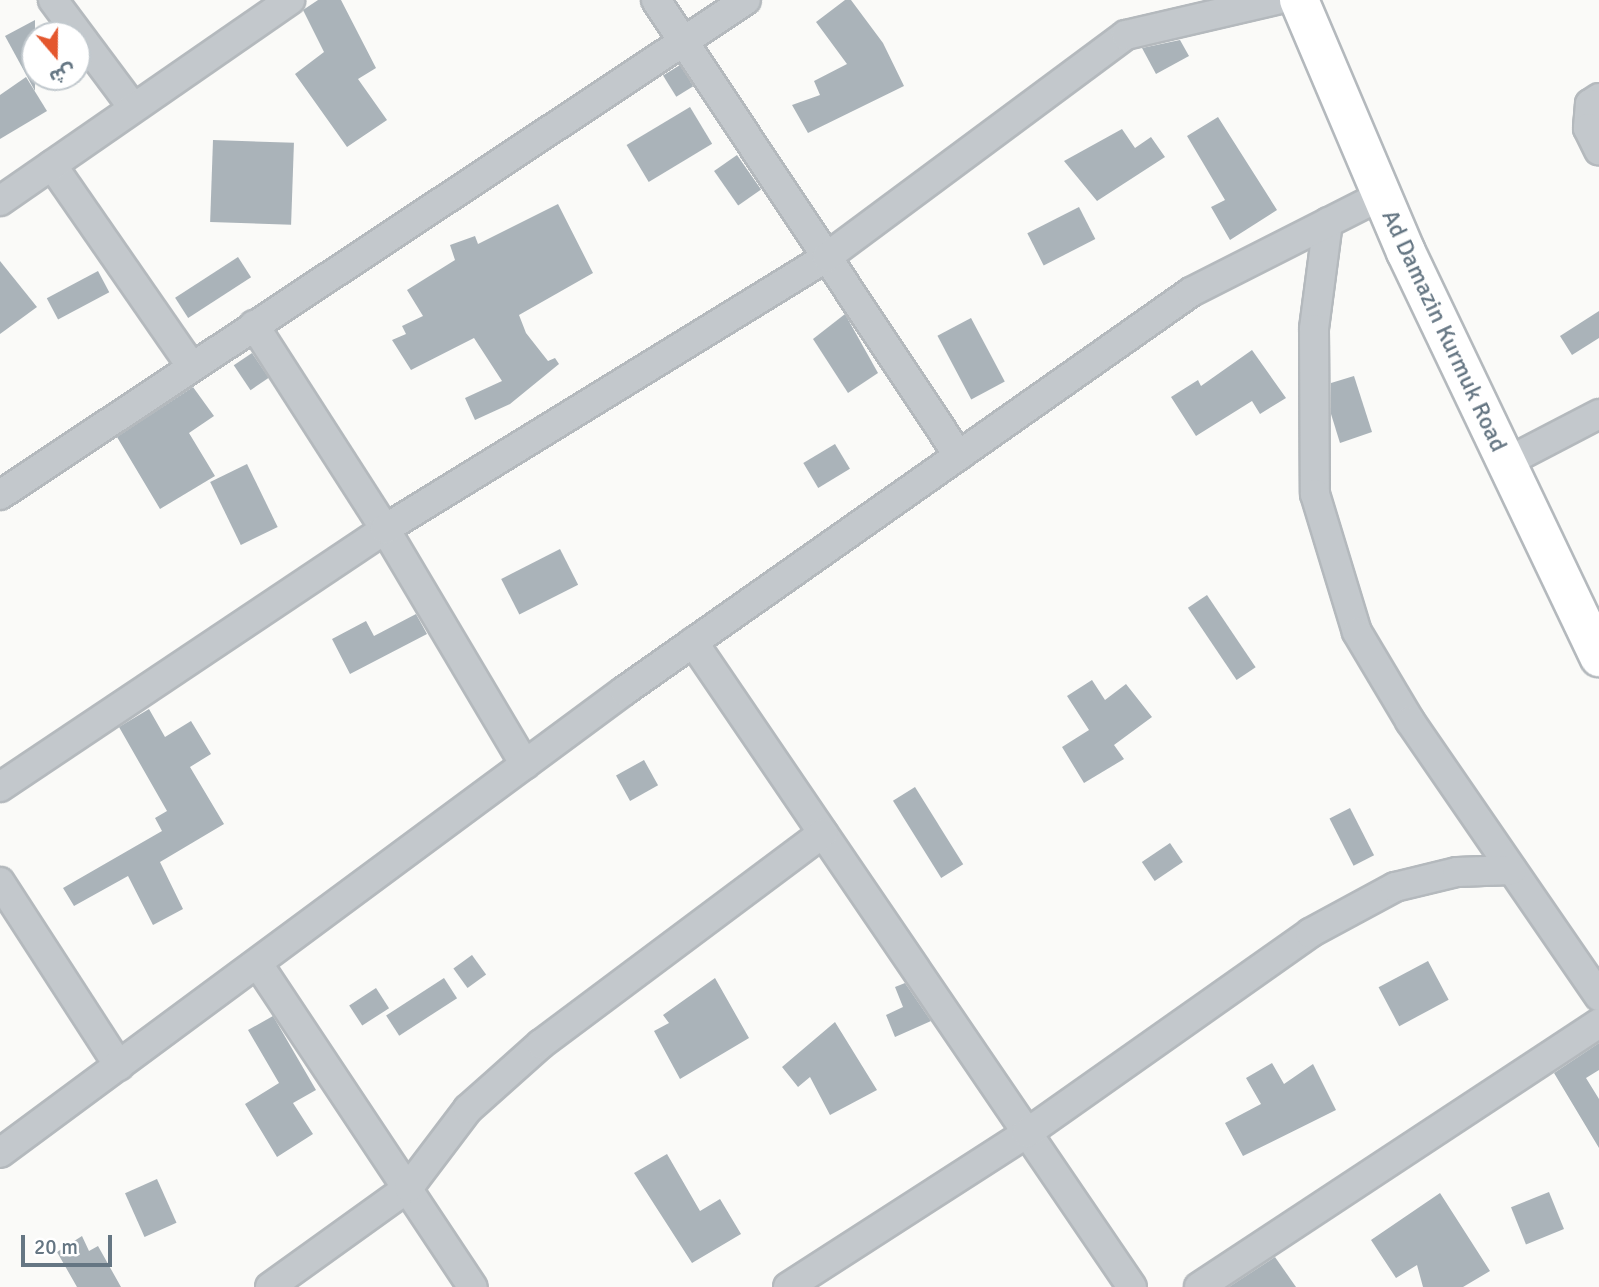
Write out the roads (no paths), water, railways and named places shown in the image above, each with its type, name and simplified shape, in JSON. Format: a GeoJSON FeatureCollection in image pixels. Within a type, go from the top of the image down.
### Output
{"type":"FeatureCollection","features":[{"type":"Feature","properties":{"kind":"highway","name":"Ad Damazin Kurmuk Road"},"geometry":{"type":"LineString","coordinates":[[1299,0],[1382,195],[1505,463],[1599,657]]}},
{"type":"Feature","properties":{"kind":"street"},"geometry":{"type":"LineString","coordinates":[[53,0],[132,106]]}},
{"type":"Feature","properties":{"kind":"street"},"geometry":{"type":"LineString","coordinates":[[0,201],[132,106],[290,0]]}},
{"type":"Feature","properties":{"kind":"street"},"geometry":{"type":"LineString","coordinates":[[656,0],[959,456]]}},
{"type":"Feature","properties":{"kind":"street"},"geometry":{"type":"LineString","coordinates":[[0,495],[746,0]]}},
{"type":"Feature","properties":{"kind":"street"},"geometry":{"type":"LineString","coordinates":[[0,787],[385,529],[827,257],[1126,35],[1276,0]]}},
{"type":"Feature","properties":{"kind":"street"},"geometry":{"type":"LineString","coordinates":[[1599,98],[1590,104],[1588,128],[1599,151]]}},
{"type":"Feature","properties":{"kind":"street"},"geometry":{"type":"LineString","coordinates":[[52,165],[191,366]]}},
{"type":"Feature","properties":{"kind":"street"},"geometry":{"type":"LineString","coordinates":[[0,1153],[693,642],[1191,292],[1382,195]]}},
{"type":"Feature","properties":{"kind":"street"},"geometry":{"type":"LineString","coordinates":[[1328,222],[1314,329],[1315,494],[1357,632],[1410,721],[1599,996]]}},
{"type":"Feature","properties":{"kind":"street"},"geometry":{"type":"LineString","coordinates":[[254,325],[385,529],[525,765]]}},
{"type":"Feature","properties":{"kind":"street"},"geometry":{"type":"LineString","coordinates":[[1505,463],[1599,414]]}},
{"type":"Feature","properties":{"kind":"street"},"geometry":{"type":"LineString","coordinates":[[693,642],[1132,1287]]}},
{"type":"Feature","properties":{"kind":"street"},"geometry":{"type":"LineString","coordinates":[[270,1287],[408,1187],[468,1109],[541,1044],[823,834]]}},
{"type":"Feature","properties":{"kind":"street"},"geometry":{"type":"LineString","coordinates":[[788,1287],[1027,1133],[1310,933],[1395,887],[1457,872],[1512,870]]}},
{"type":"Feature","properties":{"kind":"street"},"geometry":{"type":"LineString","coordinates":[[0,882],[119,1066]]}},
{"type":"Feature","properties":{"kind":"street"},"geometry":{"type":"LineString","coordinates":[[258,964],[473,1287]]}},
{"type":"Feature","properties":{"kind":"street"},"geometry":{"type":"LineString","coordinates":[[1199,1287],[1599,1023]]}}]}
